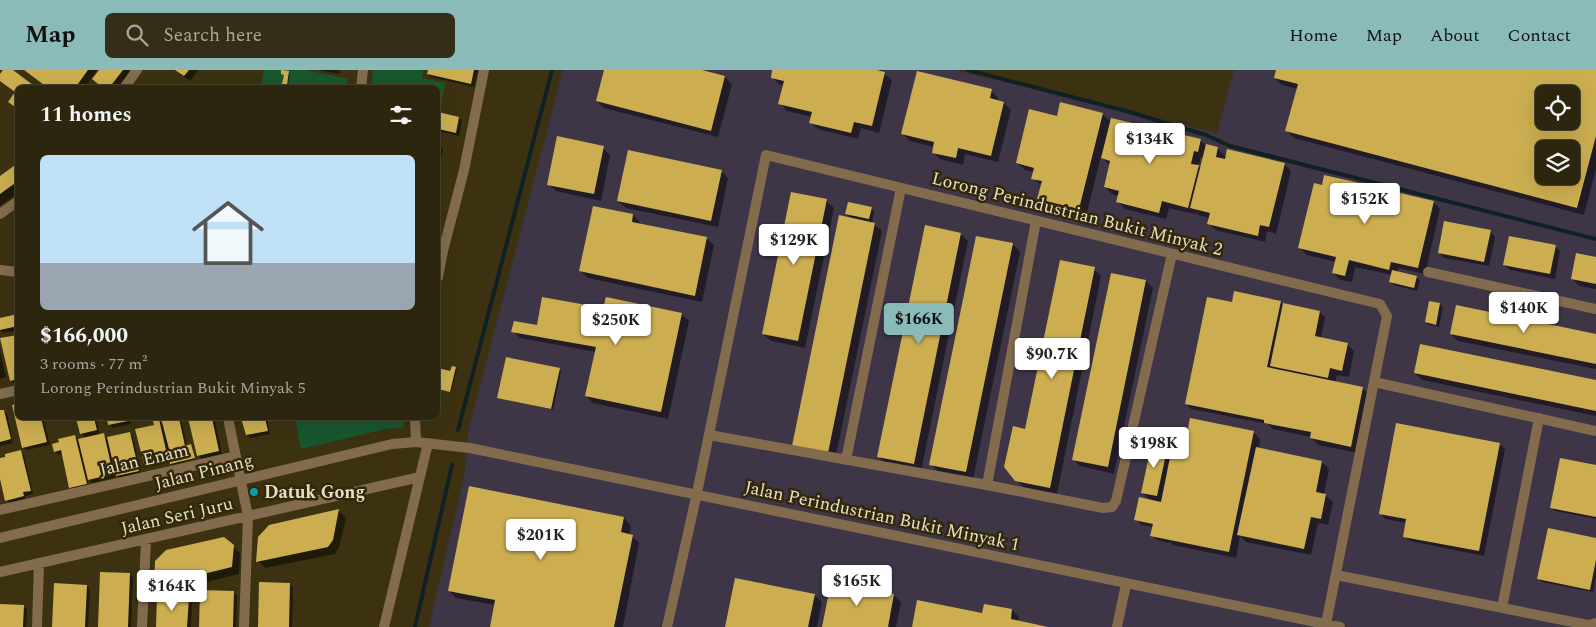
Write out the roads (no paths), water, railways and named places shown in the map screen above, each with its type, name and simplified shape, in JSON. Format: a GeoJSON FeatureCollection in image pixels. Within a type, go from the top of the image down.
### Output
{"type":"FeatureCollection","features":[{"type":"Feature","properties":{"kind":"street"},"geometry":{"type":"LineString","coordinates":[[126,85],[137,70]]}},
{"type":"Feature","properties":{"kind":"street"},"geometry":{"type":"LineString","coordinates":[[361,85],[363,70]]}},
{"type":"Feature","properties":{"kind":"street"},"geometry":{"type":"LineString","coordinates":[[440,250],[464,170],[484,70]]}},
{"type":"Feature","properties":{"kind":"street","name":"Lorong Perindustrian Bukit Minyak 2"},"geometry":{"type":"LineString","coordinates":[[709,436],[766,155],[1380,304],[1387,316],[1374,382]]}},
{"type":"Feature","properties":{"kind":"street"},"geometry":{"type":"LineString","coordinates":[[846,460],[901,188]]}},
{"type":"Feature","properties":{"kind":"street"},"geometry":{"type":"LineString","coordinates":[[0,214],[15,203]]}},
{"type":"Feature","properties":{"kind":"street"},"geometry":{"type":"LineString","coordinates":[[987,485],[1036,221]]}},
{"type":"Feature","properties":{"kind":"street"},"geometry":{"type":"LineString","coordinates":[[667,627],[709,436],[987,485],[1103,508],[1112,507],[1116,501],[1172,254]]}},
{"type":"Feature","properties":{"kind":"street"},"geometry":{"type":"LineString","coordinates":[[0,270],[15,272]]}},
{"type":"Feature","properties":{"kind":"street"},"geometry":{"type":"LineString","coordinates":[[1428,272],[1596,309]]}},
{"type":"Feature","properties":{"kind":"street"},"geometry":{"type":"LineString","coordinates":[[1326,624],[1374,382],[1596,431]]}},
{"type":"Feature","properties":{"kind":"street"},"geometry":{"type":"LineString","coordinates":[[0,394],[15,391]]}},
{"type":"Feature","properties":{"kind":"street"},"geometry":{"type":"LineString","coordinates":[[1502,608],[1539,418]]}},
{"type":"Feature","properties":{"kind":"street"},"geometry":{"type":"LineString","coordinates":[[228,420],[248,516],[244,627]]}},
{"type":"Feature","properties":{"kind":"street"},"geometry":{"type":"LineString","coordinates":[[415,420],[416,442]]}},
{"type":"Feature","properties":{"kind":"street","name":"Jalan Perindustrian Bukit Minyak 1"},"geometry":{"type":"LineString","coordinates":[[416,442],[470,448],[697,493],[1126,584],[1340,627]]}},
{"type":"Feature","properties":{"kind":"street","name":"Jalan Pinang"},"geometry":{"type":"LineString","coordinates":[[0,538],[392,444],[416,442]]}},
{"type":"Feature","properties":{"kind":"street"},"geometry":{"type":"LineString","coordinates":[[384,627],[428,444]]}},
{"type":"Feature","properties":{"kind":"street","name":"Jalan Enam"},"geometry":{"type":"LineString","coordinates":[[0,510],[236,456]]}},
{"type":"Feature","properties":{"kind":"street","name":"Jalan Seri Juru"},"geometry":{"type":"LineString","coordinates":[[0,572],[420,477]]}},
{"type":"Feature","properties":{"kind":"street"},"geometry":{"type":"LineString","coordinates":[[142,627],[146,540]]}},
{"type":"Feature","properties":{"kind":"street"},"geometry":{"type":"LineString","coordinates":[[37,627],[39,564]]}},
{"type":"Feature","properties":{"kind":"street"},"geometry":{"type":"LineString","coordinates":[[1336,575],[1588,625],[1596,623]]}},
{"type":"Feature","properties":{"kind":"street"},"geometry":{"type":"LineString","coordinates":[[1117,627],[1126,584]]}},
{"type":"Feature","properties":{"kind":"waterway"},"geometry":{"type":"LineString","coordinates":[[458,430],[552,70]]}},
{"type":"Feature","properties":{"kind":"waterway"},"geometry":{"type":"LineString","coordinates":[[968,70],[1126,111],[1206,135],[1230,146],[1596,239]]}},
{"type":"Feature","properties":{"kind":"waterway"},"geometry":{"type":"LineString","coordinates":[[415,627],[452,465]]}},
{"type":"Feature","properties":{"kind":"place","name":"Datuk Gong"},"geometry":{"type":"Point","coordinates":[254,492]}}]}
